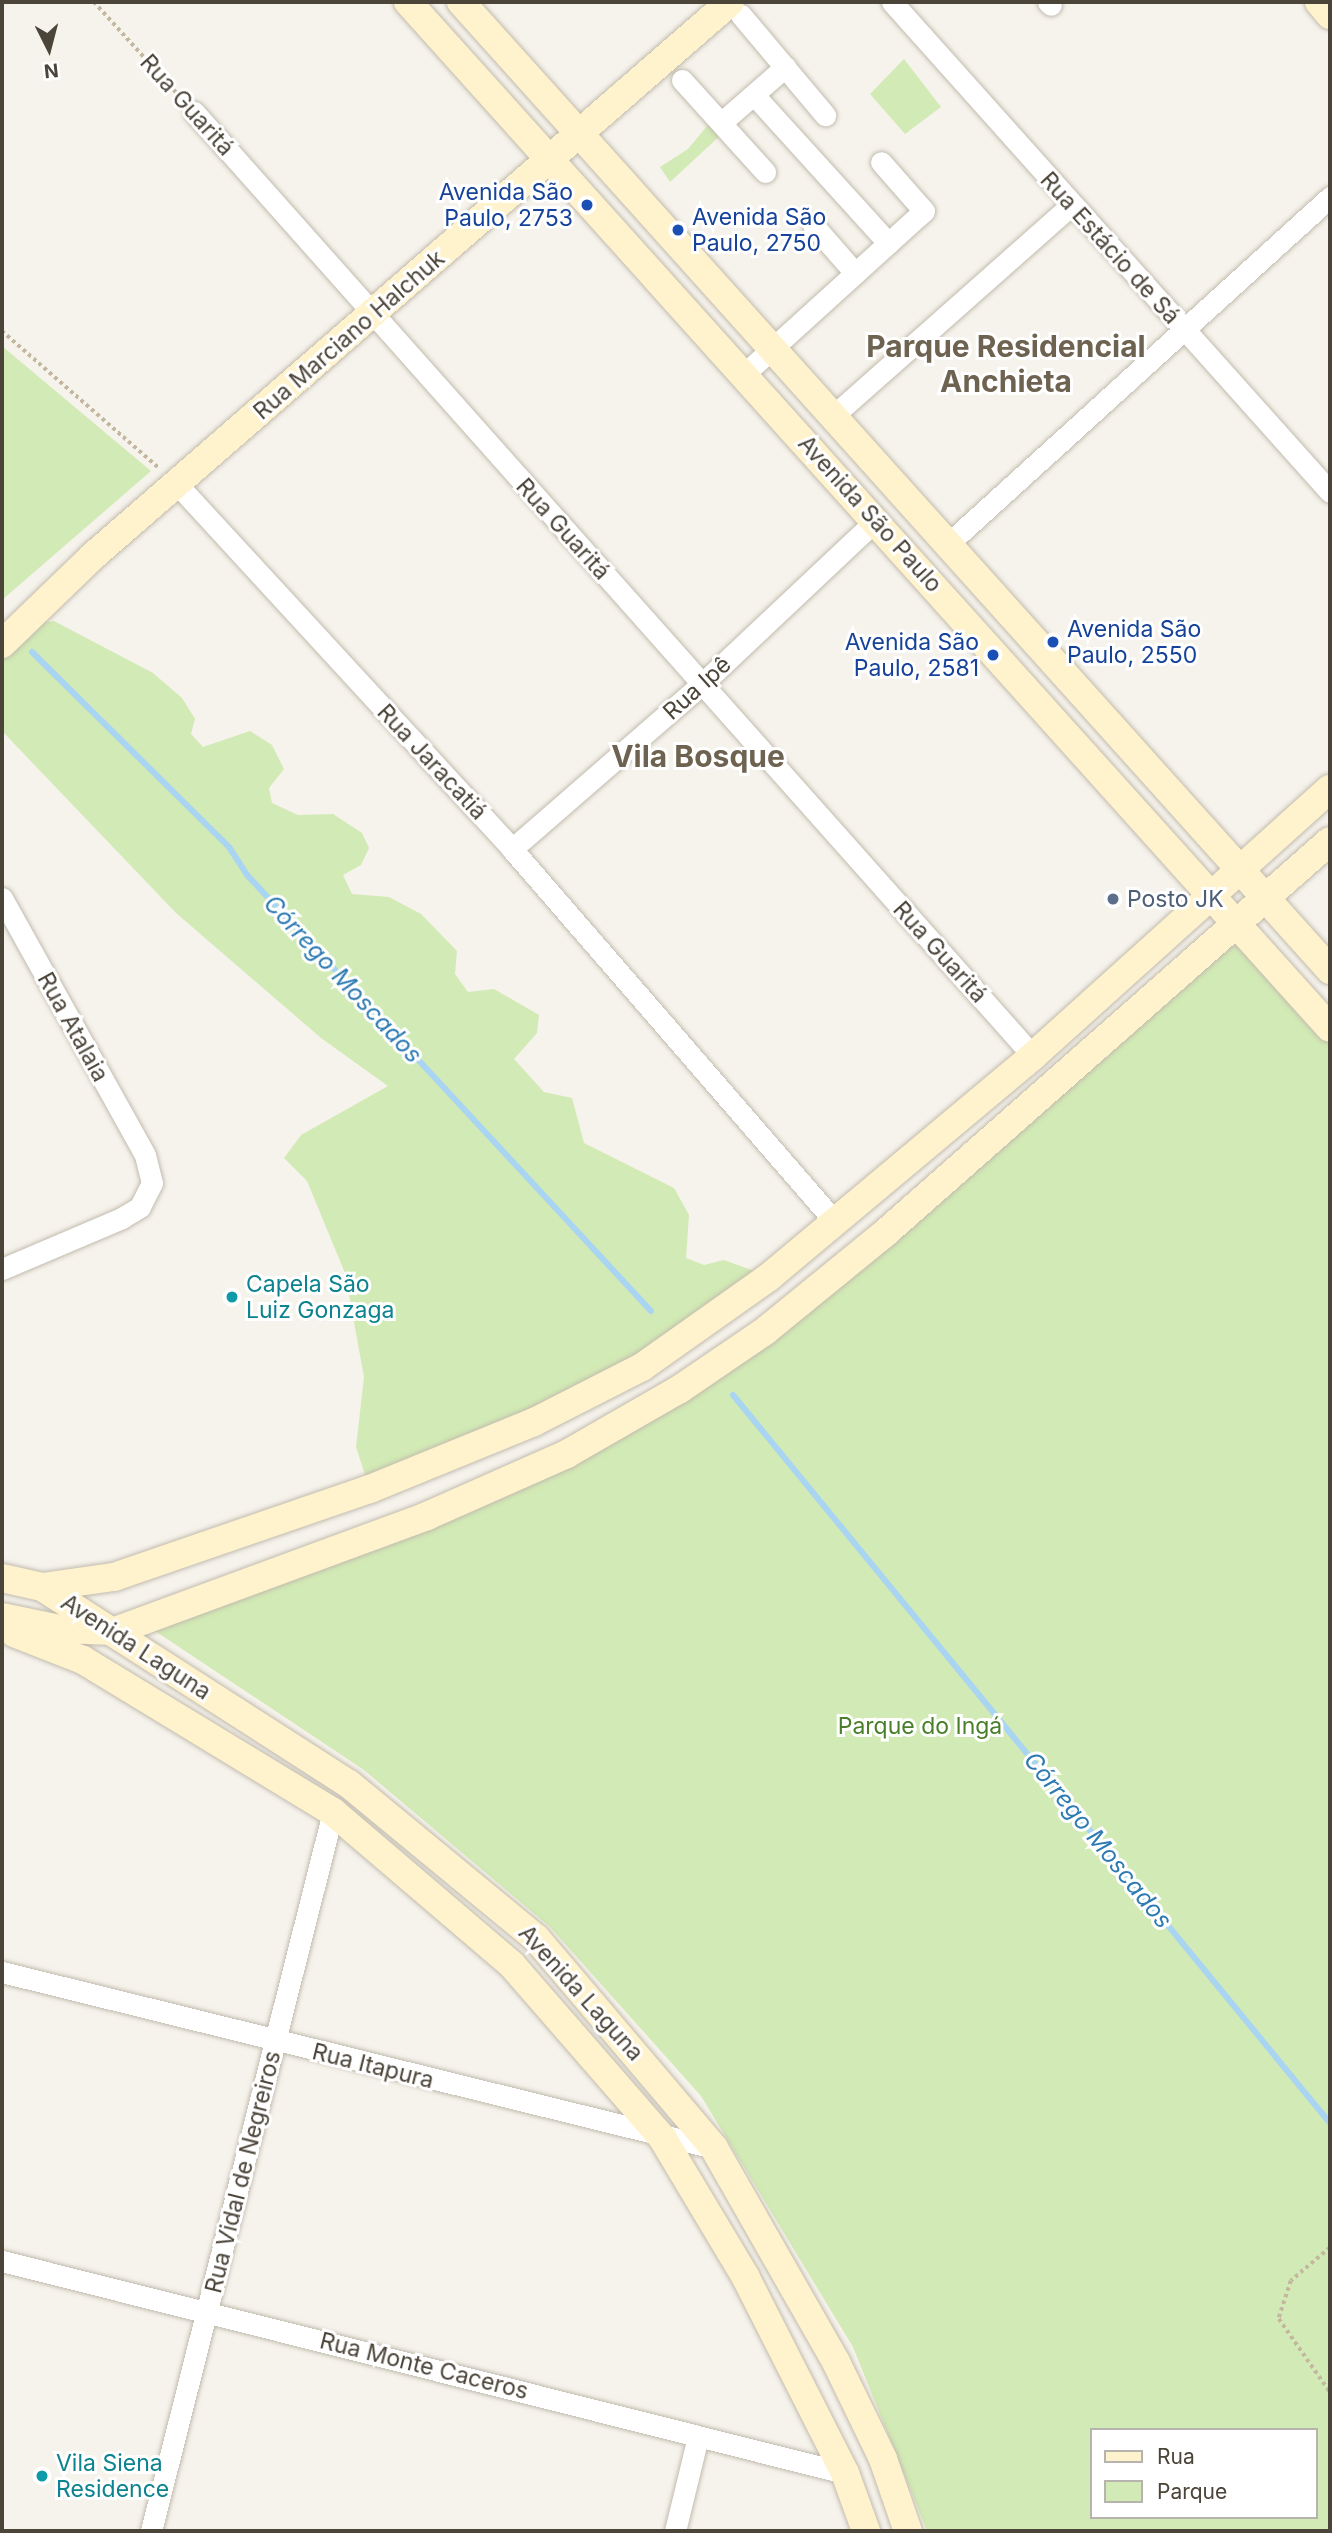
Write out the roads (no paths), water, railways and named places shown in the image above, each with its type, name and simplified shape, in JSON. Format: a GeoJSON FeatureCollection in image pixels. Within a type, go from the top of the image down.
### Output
{"type":"FeatureCollection","features":[{"type":"Feature","properties":{"kind":"main road","name":"Avenida São Paulo"},"geometry":{"type":"LineString","coordinates":[[408,2],[1330,1027]]}},
{"type":"Feature","properties":{"kind":"main road","name":"Avenida São Paulo"},"geometry":{"type":"LineString","coordinates":[[461,2],[772,349],[1241,864],[1330,970]]}},
{"type":"Feature","properties":{"kind":"main road"},"geometry":{"type":"LineString","coordinates":[[1319,2],[1330,15]]}},
{"type":"Feature","properties":{"kind":"main road","name":"Rua Marciano Halchuk"},"geometry":{"type":"LineString","coordinates":[[2,644],[176,483],[372,316],[580,133],[735,8]]}},
{"type":"Feature","properties":{"kind":"main road"},"geometry":{"type":"LineString","coordinates":[[42,1587],[138,1569],[370,1489],[534,1422],[642,1367],[727,1310],[1032,1056],[1210,891],[1330,789]]}},
{"type":"Feature","properties":{"kind":"main road"},"geometry":{"type":"LineString","coordinates":[[2,1617],[60,1629],[115,1631],[427,1516],[567,1454],[680,1389],[765,1331],[884,1234],[1330,841]]}},
{"type":"Feature","properties":{"kind":"main road","name":"Avenida Laguna"},"geometry":{"type":"LineString","coordinates":[[2,1578],[42,1587],[115,1631],[349,1784],[536,1938],[714,2148],[836,2362],[883,2459],[908,2531]]}},
{"type":"Feature","properties":{"kind":"main road","name":"Avenida Laguna"},"geometry":{"type":"LineString","coordinates":[[2,1629],[83,1660],[333,1812],[512,1965],[663,2139],[745,2276],[845,2473],[865,2530]]}},
{"type":"Feature","properties":{"kind":"street","name":"Rua Estácio de Sá"},"geometry":{"type":"LineString","coordinates":[[892,2],[1330,492]]}},
{"type":"Feature","properties":{"kind":"street"},"geometry":{"type":"LineString","coordinates":[[735,8],[825,115]]}},
{"type":"Feature","properties":{"kind":"street"},"geometry":{"type":"LineString","coordinates":[[722,122],[785,68]]}},
{"type":"Feature","properties":{"kind":"street"},"geometry":{"type":"LineString","coordinates":[[682,80],[765,172]]}},
{"type":"Feature","properties":{"kind":"street"},"geometry":{"type":"LineString","coordinates":[[754,94],[888,243]]}},
{"type":"Feature","properties":{"kind":"street","name":"Rua Guaritá"},"geometry":{"type":"LineString","coordinates":[[194,112],[372,316],[1032,1056]]}},
{"type":"Feature","properties":{"kind":"street"},"geometry":{"type":"LineString","coordinates":[[743,375],[925,211],[881,162]]}},
{"type":"Feature","properties":{"kind":"street"},"geometry":{"type":"LineString","coordinates":[[949,543],[1330,197]]}},
{"type":"Feature","properties":{"kind":"street"},"geometry":{"type":"LineString","coordinates":[[834,415],[1071,205]]}},
{"type":"Feature","properties":{"kind":"street"},"geometry":{"type":"LineString","coordinates":[[813,225],[855,273]]}},
{"type":"Feature","properties":{"kind":"street","name":"Rua Jaracatiá"},"geometry":{"type":"LineString","coordinates":[[176,483],[512,849],[834,1221]]}},
{"type":"Feature","properties":{"kind":"street","name":"Rua Ipê"},"geometry":{"type":"LineString","coordinates":[[512,849],[702,684],[876,520]]}},
{"type":"Feature","properties":{"kind":"street","name":"Rua Atalaia"},"geometry":{"type":"LineString","coordinates":[[2,898],[145,1155],[152,1183],[140,1207],[2,1269]]}},
{"type":"Feature","properties":{"kind":"street","name":"Rua Vidal de Negreiros"},"geometry":{"type":"LineString","coordinates":[[151,2531],[333,1812]]}},
{"type":"Feature","properties":{"kind":"street","name":"Rua Itapura"},"geometry":{"type":"LineString","coordinates":[[2,1972],[663,2139],[714,2148]]}},
{"type":"Feature","properties":{"kind":"street","name":"Rua Monte Caceros"},"geometry":{"type":"LineString","coordinates":[[2,2261],[845,2473]]}},
{"type":"Feature","properties":{"kind":"street"},"geometry":{"type":"LineString","coordinates":[[675,2531],[698,2437]]}},
{"type":"Feature","properties":{"kind":"waterway","name":"Córrego Moscados"},"geometry":{"type":"LineString","coordinates":[[32,652],[229,847],[248,876],[651,1311]]}},
{"type":"Feature","properties":{"kind":"waterway","name":"Córrego Moscados"},"geometry":{"type":"LineString","coordinates":[[733,1395],[1330,2123]]}},
{"type":"Feature","properties":{"kind":"place","name":"Avenida São Paulo, 2753"},"geometry":{"type":"Point","coordinates":[587,205]}},
{"type":"Feature","properties":{"kind":"place","name":"Avenida São Paulo, 2750"},"geometry":{"type":"Point","coordinates":[678,230]}},
{"type":"Feature","properties":{"kind":"place","name":"Avenida São Paulo, 2550"},"geometry":{"type":"Point","coordinates":[1053,642]}},
{"type":"Feature","properties":{"kind":"place","name":"Avenida São Paulo, 2581"},"geometry":{"type":"Point","coordinates":[993,655]}},
{"type":"Feature","properties":{"kind":"place","name":"Posto JK"},"geometry":{"type":"Point","coordinates":[1113,899]}},
{"type":"Feature","properties":{"kind":"place","name":"Capela São Luiz Gonzaga"},"geometry":{"type":"Point","coordinates":[232,1297]}},
{"type":"Feature","properties":{"kind":"place","name":"Vila Siena Residence"},"geometry":{"type":"Point","coordinates":[42,2476]}},
{"type":"Feature","properties":{"kind":"district","name":"Parque Residencial Anchieta"},"geometry":{"type":"Point","coordinates":[1006,363]}},
{"type":"Feature","properties":{"kind":"district","name":"Vila Bosque"},"geometry":{"type":"Point","coordinates":[698,756]}},
{"type":"Feature","properties":{"kind":"park label","name":"Parque do Ingá"},"geometry":{"type":"Point","coordinates":[920,1726]}}]}
